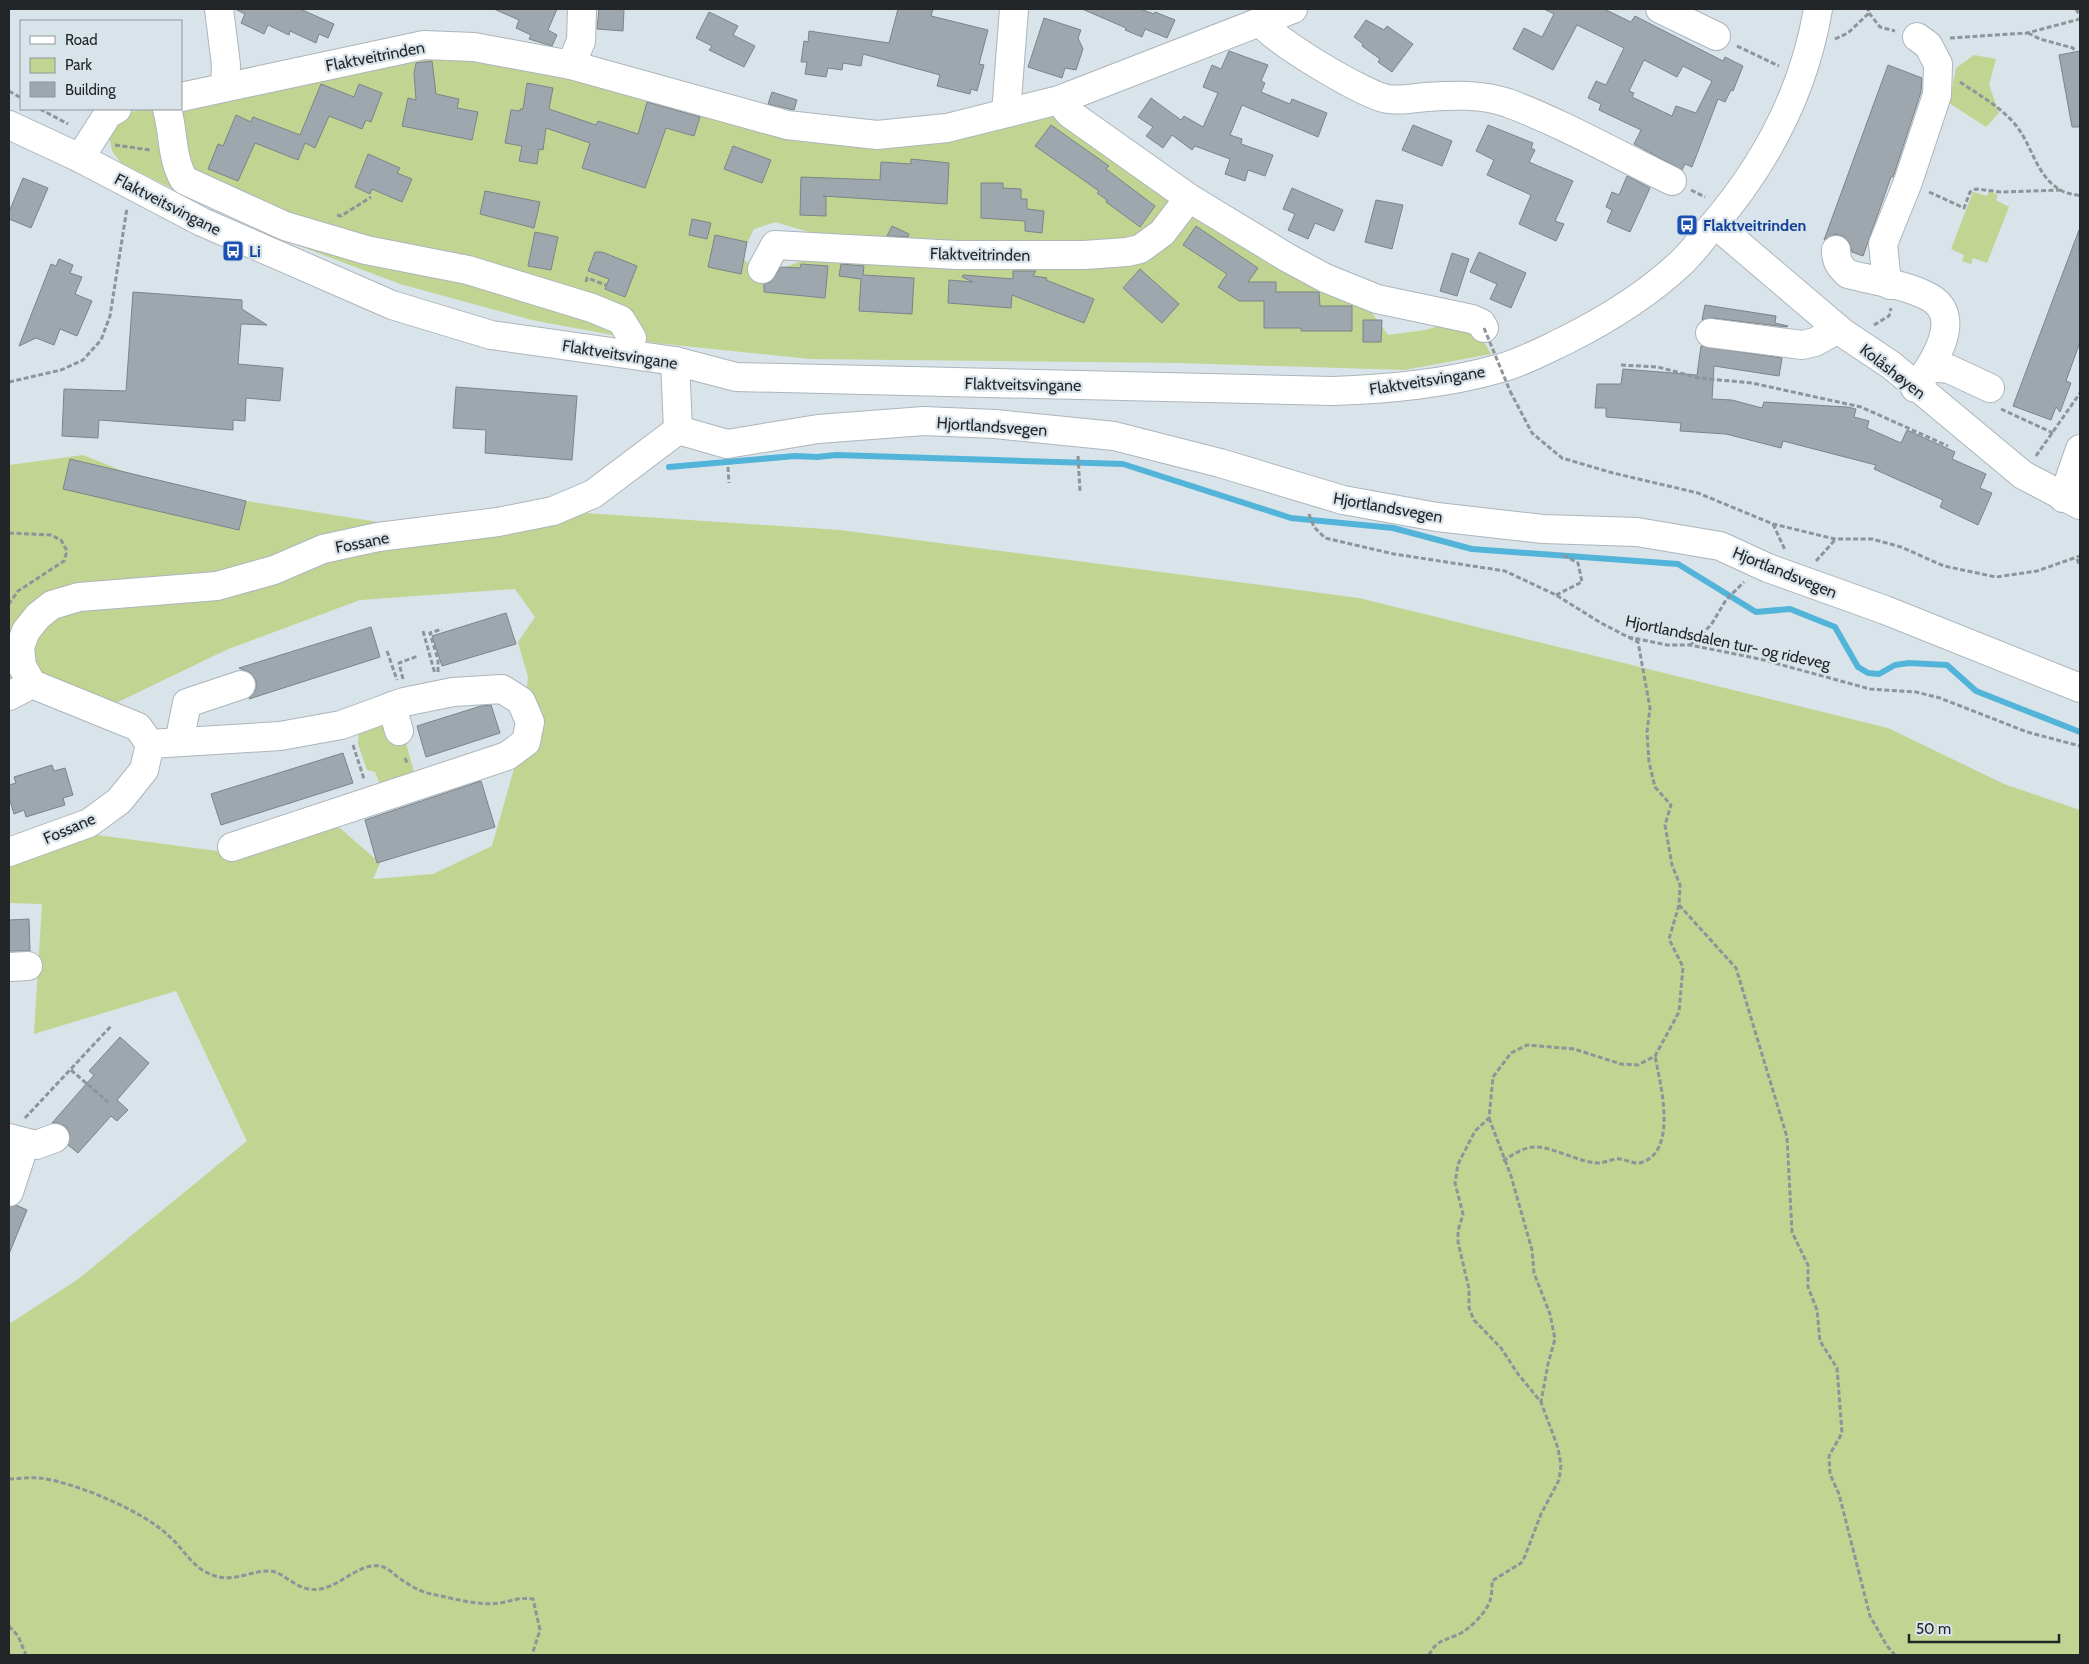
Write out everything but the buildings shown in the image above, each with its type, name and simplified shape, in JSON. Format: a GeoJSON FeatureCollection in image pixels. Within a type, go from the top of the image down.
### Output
{"type":"FeatureCollection","features":[{"type":"Feature","properties":{"kind":"street"},"geometry":{"type":"LineString","coordinates":[[219,9],[226,65],[225,86]]}},
{"type":"Feature","properties":{"kind":"street"},"geometry":{"type":"LineString","coordinates":[[571,65],[580,41],[582,9]]}},
{"type":"Feature","properties":{"kind":"street"},"geometry":{"type":"LineString","coordinates":[[1006,113],[1014,9]]}},
{"type":"Feature","properties":{"kind":"street","name":"Flaktveitrinden"},"geometry":{"type":"LineString","coordinates":[[182,96],[424,44],[474,47],[571,65],[787,125],[877,135],[947,128],[1059,100],[1293,9]]}},
{"type":"Feature","properties":{"kind":"street"},"geometry":{"type":"LineString","coordinates":[[1660,9],[1716,36]]}},
{"type":"Feature","properties":{"kind":"street","name":"Flaktveitsvingane"},"geometry":{"type":"LineString","coordinates":[[9,125],[87,148],[134,187],[202,222],[392,305],[492,335],[675,361],[736,377],[1332,391],[1385,390],[1502,368],[1539,353],[1595,326],[1643,295],[1683,261],[1721,216],[1759,164],[1774,138],[1800,77],[1813,36],[1818,9]]}},
{"type":"Feature","properties":{"kind":"street"},"geometry":{"type":"LineString","coordinates":[[1260,21],[1264,28],[1299,53],[1378,97],[1404,99],[1458,94],[1488,98],[1533,114],[1672,181]]}},
{"type":"Feature","properties":{"kind":"street"},"geometry":{"type":"LineString","coordinates":[[1890,285],[1886,273],[1883,244],[1908,182],[1937,95],[1938,68],[1928,46],[1917,37]]}},
{"type":"Feature","properties":{"kind":"street"},"geometry":{"type":"LineString","coordinates":[[1059,100],[1069,113],[1189,198],[1288,258],[1348,288],[1377,299],[1472,319],[1481,323],[1484,328]]}},
{"type":"Feature","properties":{"kind":"street"},"geometry":{"type":"LineString","coordinates":[[87,148],[98,127],[108,114],[115,110]]}},
{"type":"Feature","properties":{"kind":"street","name":"Flaktveitsvingane"},"geometry":{"type":"LineString","coordinates":[[167,110],[172,128],[176,167],[184,180],[285,226],[366,250],[468,270],[592,308],[621,320],[632,338]]}},
{"type":"Feature","properties":{"kind":"street","name":"Flaktveitrinden"},"geometry":{"type":"LineString","coordinates":[[762,269],[775,245],[957,255],[1084,255],[1128,252],[1140,249],[1162,233],[1189,198]]}},
{"type":"Feature","properties":{"kind":"street","name":"Kolåshøyen"},"geometry":{"type":"LineString","coordinates":[[1721,216],[1840,331],[1890,365],[1923,377],[2023,475],[2072,502]]}},
{"type":"Feature","properties":{"kind":"street"},"geometry":{"type":"LineString","coordinates":[[1836,250],[1836,258],[1840,267],[1848,274],[1931,298],[1944,312],[1945,327],[1940,350],[1923,377]]}},
{"type":"Feature","properties":{"kind":"street"},"geometry":{"type":"LineString","coordinates":[[1710,333],[1802,345],[1815,342],[1840,331]]}},
{"type":"Feature","properties":{"kind":"street"},"geometry":{"type":"LineString","coordinates":[[675,361],[678,430]]}},
{"type":"Feature","properties":{"kind":"street"},"geometry":{"type":"LineString","coordinates":[[1923,377],[1949,369],[1990,388]]}},
{"type":"Feature","properties":{"kind":"street","name":"Hjortlandsvegen"},"geometry":{"type":"LineString","coordinates":[[678,430],[726,444],[818,429],[872,423],[924,421],[995,424],[1114,436],[1156,446],[1343,500],[1437,517],[1543,529],[1637,532],[1720,546],[1768,568],[1885,610],[2080,688]]}},
{"type":"Feature","properties":{"kind":"street","name":"Fossane"},"geometry":{"type":"LineString","coordinates":[[9,852],[89,823],[119,801],[144,770],[150,744],[138,727],[20,690],[22,666],[20,647],[26,630],[38,616],[52,605],[79,597],[217,586],[274,570],[323,549],[369,539],[498,522],[553,511],[593,494],[678,430]]}},
{"type":"Feature","properties":{"kind":"street"},"geometry":{"type":"LineString","coordinates":[[2072,502],[2080,449]]}},
{"type":"Feature","properties":{"kind":"street"},"geometry":{"type":"LineString","coordinates":[[179,742],[187,703],[241,685]]}},
{"type":"Feature","properties":{"kind":"street"},"geometry":{"type":"LineString","coordinates":[[150,744],[280,736],[346,723],[400,704],[453,692],[502,689],[521,701],[530,722],[526,742],[508,756],[232,847]]}},
{"type":"Feature","properties":{"kind":"street"},"geometry":{"type":"LineString","coordinates":[[9,1192],[18,1134],[36,1145],[55,1138]]}},
{"type":"Feature","properties":{"kind":"path"},"geometry":{"type":"LineString","coordinates":[[1868,9],[1880,26],[1917,37],[1933,39],[2027,33],[2080,17],[2076,9]]}},
{"type":"Feature","properties":{"kind":"path"},"geometry":{"type":"LineString","coordinates":[[1813,36],[1831,41],[1848,33],[1869,13]]}},
{"type":"Feature","properties":{"kind":"path"},"geometry":{"type":"LineString","coordinates":[[2027,33],[2040,39],[2073,48],[2074,50]]}},
{"type":"Feature","properties":{"kind":"path"},"geometry":{"type":"LineString","coordinates":[[1716,36],[1800,77]]}},
{"type":"Feature","properties":{"kind":"path"},"geometry":{"type":"LineString","coordinates":[[1938,68],[2001,110],[2023,135],[2038,168],[2048,181],[2061,190],[2080,196]]}},
{"type":"Feature","properties":{"kind":"path"},"geometry":{"type":"LineString","coordinates":[[9,91],[20,97]]}},
{"type":"Feature","properties":{"kind":"path"},"geometry":{"type":"LineString","coordinates":[[87,148],[124,148],[174,152]]}},
{"type":"Feature","properties":{"kind":"path"},"geometry":{"type":"LineString","coordinates":[[1672,181],[1721,216]]}},
{"type":"Feature","properties":{"kind":"path"},"geometry":{"type":"LineString","coordinates":[[1908,182],[1964,208],[1970,192],[1976,189],[2001,192],[2061,190]]}},
{"type":"Feature","properties":{"kind":"path"},"geometry":{"type":"LineString","coordinates":[[9,382],[61,370],[83,360],[101,340],[110,316],[128,205],[134,187]]}},
{"type":"Feature","properties":{"kind":"path"},"geometry":{"type":"LineString","coordinates":[[333,214],[341,216],[370,196]]}},
{"type":"Feature","properties":{"kind":"path"},"geometry":{"type":"LineString","coordinates":[[1840,331],[1878,324],[1889,316],[1892,302],[1890,285]]}},
{"type":"Feature","properties":{"kind":"path"},"geometry":{"type":"LineString","coordinates":[[1484,328],[1510,391],[1532,433],[1562,458],[1612,473],[1698,493],[1773,524],[1835,540],[1872,539],[1901,547],[1944,566],[1996,577],[2037,572],[2078,557],[2080,566]]}},
{"type":"Feature","properties":{"kind":"path"},"geometry":{"type":"LineString","coordinates":[[1621,365],[1658,367],[1699,378],[1752,384],[1861,407],[1952,448]]}},
{"type":"Feature","properties":{"kind":"path"},"geometry":{"type":"LineString","coordinates":[[1990,388],[1989,396],[1995,406],[2052,433]]}},
{"type":"Feature","properties":{"kind":"path"},"geometry":{"type":"LineString","coordinates":[[2023,475],[2080,393]]}},
{"type":"Feature","properties":{"kind":"path"},"geometry":{"type":"LineString","coordinates":[[1076,432],[1080,491]]}},
{"type":"Feature","properties":{"kind":"path","name":"Hjortlandsdalen tur- og rideveg"},"geometry":{"type":"LineString","coordinates":[[1307,508],[1314,527],[1325,538],[1394,554],[1486,566],[1504,571],[1556,595],[1601,623],[1628,637],[1667,645],[1690,645],[1760,659],[1870,689],[1916,692],[1940,698],[2027,732],[2080,746]]}},
{"type":"Feature","properties":{"kind":"path"},"geometry":{"type":"LineString","coordinates":[[1543,529],[1552,550],[1578,563],[1582,582],[1556,595]]}},
{"type":"Feature","properties":{"kind":"path"},"geometry":{"type":"LineString","coordinates":[[9,533],[51,535],[61,540],[67,551],[64,561],[18,591],[9,604]]}},
{"type":"Feature","properties":{"kind":"path"},"geometry":{"type":"LineString","coordinates":[[1690,645],[1711,625],[1726,600],[1742,583],[1768,568]]}},
{"type":"Feature","properties":{"kind":"path"},"geometry":{"type":"LineString","coordinates":[[423,631],[437,675],[438,660],[430,633],[442,629]]}},
{"type":"Feature","properties":{"kind":"path"},"geometry":{"type":"LineString","coordinates":[[1541,1402],[1548,1364],[1556,1339],[1550,1314],[1534,1273],[1532,1250],[1511,1176],[1503,1160],[1489,1118],[1493,1077],[1511,1052],[1527,1045],[1574,1048],[1638,1065],[1655,1056],[1679,1012],[1683,967],[1669,939],[1679,905],[1680,885],[1672,865],[1665,825],[1671,805],[1655,787],[1649,762],[1647,732],[1650,708],[1647,691],[1638,642],[1628,637]]}},
{"type":"Feature","properties":{"kind":"path"},"geometry":{"type":"LineString","coordinates":[[388,651],[400,704]]}},
{"type":"Feature","properties":{"kind":"path"},"geometry":{"type":"LineString","coordinates":[[400,704],[399,664],[418,656]]}},
{"type":"Feature","properties":{"kind":"path"},"geometry":{"type":"LineString","coordinates":[[346,723],[371,801]]}},
{"type":"Feature","properties":{"kind":"path"},"geometry":{"type":"LineString","coordinates":[[1679,905],[1736,968],[1787,1137],[1792,1232],[1808,1265],[1808,1287],[1817,1310],[1820,1341],[1837,1368],[1842,1433],[1829,1456],[1830,1474],[1842,1503],[1870,1616],[1886,1646],[1895,1655]]}},
{"type":"Feature","properties":{"kind":"path"},"geometry":{"type":"LineString","coordinates":[[18,1134],[70,1070],[112,1025]]}},
{"type":"Feature","properties":{"kind":"path"},"geometry":{"type":"LineString","coordinates":[[1503,1160],[1523,1149],[1538,1147],[1599,1163],[1619,1158],[1636,1163],[1652,1156],[1662,1139],[1665,1104],[1655,1056]]}},
{"type":"Feature","properties":{"kind":"path"},"geometry":{"type":"LineString","coordinates":[[70,1070],[108,1102]]}},
{"type":"Feature","properties":{"kind":"path"},"geometry":{"type":"LineString","coordinates":[[1429,1655],[1434,1646],[1465,1631],[1483,1613],[1490,1601],[1492,1581],[1521,1563],[1541,1514],[1559,1480],[1561,1465],[1558,1448],[1541,1402],[1518,1374],[1501,1348],[1474,1320],[1469,1308],[1469,1288],[1458,1242],[1458,1231],[1463,1214],[1455,1183],[1458,1164],[1475,1130],[1489,1118]]}},
{"type":"Feature","properties":{"kind":"path"},"geometry":{"type":"LineString","coordinates":[[9,1479],[39,1478],[84,1489],[123,1506],[168,1534],[195,1565],[208,1574],[222,1579],[268,1571],[278,1573],[288,1581],[305,1589],[320,1589],[336,1584],[358,1571],[380,1566],[392,1571],[417,1590],[434,1595],[481,1603],[499,1603],[521,1597],[532,1599],[540,1630],[532,1655]]}},
{"type":"Feature","properties":{"kind":"path"},"geometry":{"type":"LineString","coordinates":[[9,1626],[18,1636],[26,1655]]}},
{"type":"Feature","properties":{"kind":"green space"},"geometry":{"type":"Polygon","coordinates":[[[451,54],[533,70],[804,142],[869,145],[1053,113],[1170,195],[1165,220],[1138,245],[849,244],[775,222],[754,229],[741,256],[760,276],[824,253],[1126,261],[1194,214],[1366,305],[1388,335],[1425,330],[1449,323],[1477,330],[1491,354],[1404,370],[1180,363],[810,359],[655,343],[532,320],[400,284],[297,245],[207,206],[121,163],[112,151],[109,135],[121,114],[141,110],[182,110],[182,102],[298,78],[451,54]]]}},
{"type":"Feature","properties":{"kind":"green space"},"geometry":{"type":"Polygon","coordinates":[[[1974,55],[1996,59],[1989,85],[1999,113],[1986,127],[1949,103],[1956,68],[1974,55]]]}},
{"type":"Feature","properties":{"kind":"green space"},"geometry":{"type":"Polygon","coordinates":[[[1989,191],[1998,195],[1996,200],[2009,207],[1987,263],[1973,258],[1971,264],[1962,261],[1964,255],[1951,249],[1973,192],[1987,196],[1989,191]]]}},
{"type":"Feature","properties":{"kind":"green space"},"geometry":{"type":"Polygon","coordinates":[[[83,455],[165,488],[378,522],[476,527],[585,513],[840,530],[1359,598],[1888,728],[2004,784],[2080,810],[2080,1655],[9,1655],[9,1324],[77,1280],[247,1141],[176,991],[34,1034],[42,904],[9,903],[9,849],[59,830],[225,852],[333,822],[380,863],[373,879],[433,874],[492,846],[521,744],[528,677],[518,642],[535,617],[515,589],[360,600],[226,650],[116,703],[40,678],[9,693],[9,465],[83,455]]]}},
{"type":"Feature","properties":{"kind":"green space"},"geometry":{"type":"Polygon","coordinates":[[[381,723],[405,739],[416,780],[382,790],[375,772],[367,770],[358,744],[359,731],[381,723]]]}},
{"type":"Feature","properties":{"kind":"waterway"},"geometry":{"type":"LineString","coordinates":[[669,467],[795,456],[817,457],[836,455],[1123,464],[1291,518],[1393,528],[1472,549],[1678,564],[1756,612],[1790,609],[1835,627],[1858,667],[1868,673],[1879,674],[1895,665],[1909,663],[1947,665],[1976,691],[2080,732]]}},
{"type":"Feature","properties":{"kind":"place","name":"Flaktveitrinden"},"geometry":{"type":"Point","coordinates":[1687,225]}},
{"type":"Feature","properties":{"kind":"place","name":"Li"},"geometry":{"type":"Point","coordinates":[233,251]}}]}
